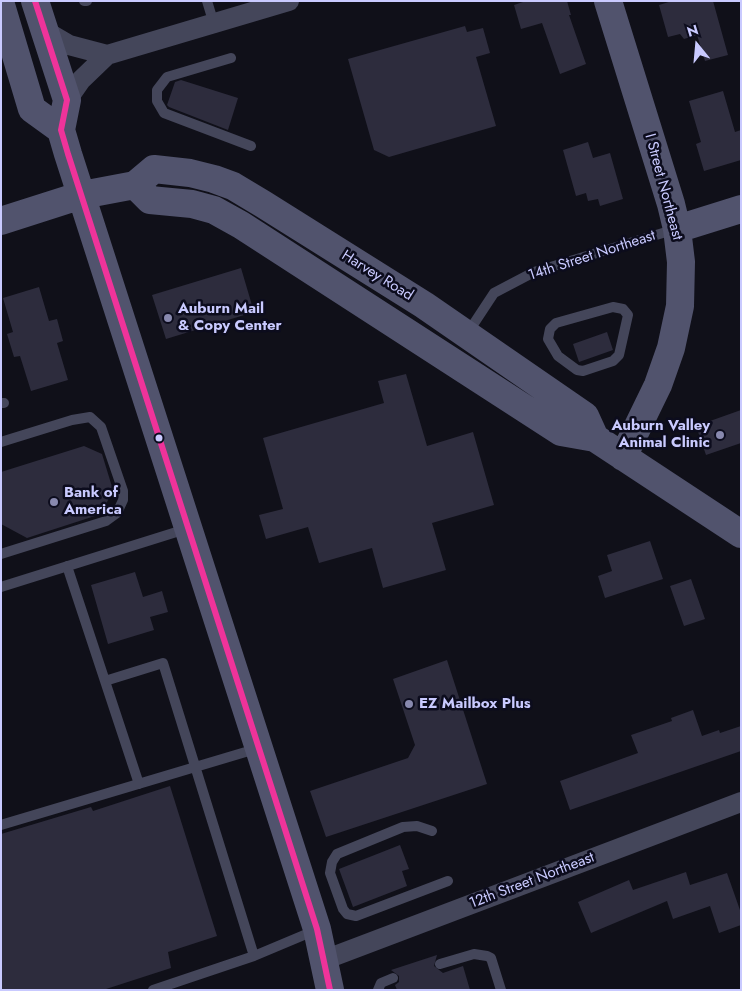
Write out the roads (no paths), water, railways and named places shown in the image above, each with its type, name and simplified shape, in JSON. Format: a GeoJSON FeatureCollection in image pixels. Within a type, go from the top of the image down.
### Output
{"type":"FeatureCollection","features":[{"type":"Feature","properties":{"kind":"main road"},"geometry":{"type":"LineString","coordinates":[[35,1],[67,100],[61,130],[317,929],[330,990]]}},
{"type":"Feature","properties":{"kind":"main road","name":"I Street Northeast"},"geometry":{"type":"LineString","coordinates":[[608,1],[678,229],[681,287],[672,341],[658,385],[623,457]]}},
{"type":"Feature","properties":{"kind":"main road"},"geometry":{"type":"LineString","coordinates":[[1,5],[32,109],[61,130]]}},
{"type":"Feature","properties":{"kind":"main road","name":"Harvey Road"},"geometry":{"type":"LineString","coordinates":[[1,221],[82,195],[135,185],[154,169],[190,173],[233,186],[424,305],[584,416],[595,438]]}},
{"type":"Feature","properties":{"kind":"main road","name":"Harvey Road"},"geometry":{"type":"LineString","coordinates":[[135,185],[150,200],[192,204],[214,210],[241,224],[561,432],[595,438],[741,534]]}},
{"type":"Feature","properties":{"kind":"main road","name":"14th Street Northeast"},"geometry":{"type":"LineString","coordinates":[[678,229],[741,209]]}},
{"type":"Feature","properties":{"kind":"main road"},"geometry":{"type":"LineString","coordinates":[[332,283],[336,274],[343,271],[398,305],[424,305]]}},
{"type":"Feature","properties":{"kind":"street"},"geometry":{"type":"LineString","coordinates":[[67,100],[80,80],[107,55],[289,1]]}},
{"type":"Feature","properties":{"kind":"street"},"geometry":{"type":"LineString","coordinates":[[45,31],[69,45],[107,55]]}},
{"type":"Feature","properties":{"kind":"street","name":"12th Street Northeast"},"geometry":{"type":"LineString","coordinates":[[324,960],[741,802]]}},
{"type":"Feature","properties":{"kind":"lane"},"geometry":{"type":"LineString","coordinates":[[207,1],[214,24]]}},
{"type":"Feature","properties":{"kind":"lane"},"geometry":{"type":"LineString","coordinates":[[231,58],[167,77],[157,90],[157,101],[164,113],[251,146]]}},
{"type":"Feature","properties":{"kind":"lane","name":"14th Street Northeast"},"geometry":{"type":"LineString","coordinates":[[466,335],[494,293],[534,272],[678,229]]}},
{"type":"Feature","properties":{"kind":"lane"},"geometry":{"type":"LineString","coordinates":[[613,307],[623,309],[628,315],[620,355],[613,361],[583,371],[577,370],[558,356],[548,339],[550,329],[556,323],[588,312],[613,307]]}},
{"type":"Feature","properties":{"kind":"lane"},"geometry":{"type":"LineString","coordinates":[[1,442],[72,420],[90,418],[101,427],[123,492],[123,500],[117,513],[106,521],[1,554]]}},
{"type":"Feature","properties":{"kind":"lane"},"geometry":{"type":"LineString","coordinates":[[1,587],[189,528]]}},
{"type":"Feature","properties":{"kind":"lane"},"geometry":{"type":"LineString","coordinates":[[67,566],[139,784]]}},
{"type":"Feature","properties":{"kind":"lane"},"geometry":{"type":"LineString","coordinates":[[105,680],[163,663],[254,956]]}},
{"type":"Feature","properties":{"kind":"lane"},"geometry":{"type":"LineString","coordinates":[[1,825],[259,748]]}},
{"type":"Feature","properties":{"kind":"lane"},"geometry":{"type":"LineString","coordinates":[[432,830],[417,826],[403,827],[337,854],[332,862],[330,873],[343,909],[347,914],[356,916],[448,881]]}},
{"type":"Feature","properties":{"kind":"lane"},"geometry":{"type":"LineString","coordinates":[[153,990],[254,956],[317,929]]}},
{"type":"Feature","properties":{"kind":"lane"},"geometry":{"type":"LineString","coordinates":[[440,964],[474,954],[487,956],[491,958],[501,990]]}},
{"type":"Feature","properties":{"kind":"lane"},"geometry":{"type":"LineString","coordinates":[[378,990],[381,983],[393,978]]}},
{"type":"Feature","properties":{"kind":"place","name":"Auburn Mail & Copy Center"},"geometry":{"type":"Point","coordinates":[168,318]}},
{"type":"Feature","properties":{"kind":"place","name":"Auburn Valley Animal Clinic"},"geometry":{"type":"Point","coordinates":[720,435]}},
{"type":"Feature","properties":{"kind":"place","name":"Bank of America"},"geometry":{"type":"Point","coordinates":[54,502]}},
{"type":"Feature","properties":{"kind":"place","name":"EZ Mailbox Plus"},"geometry":{"type":"Point","coordinates":[409,704]}}]}
